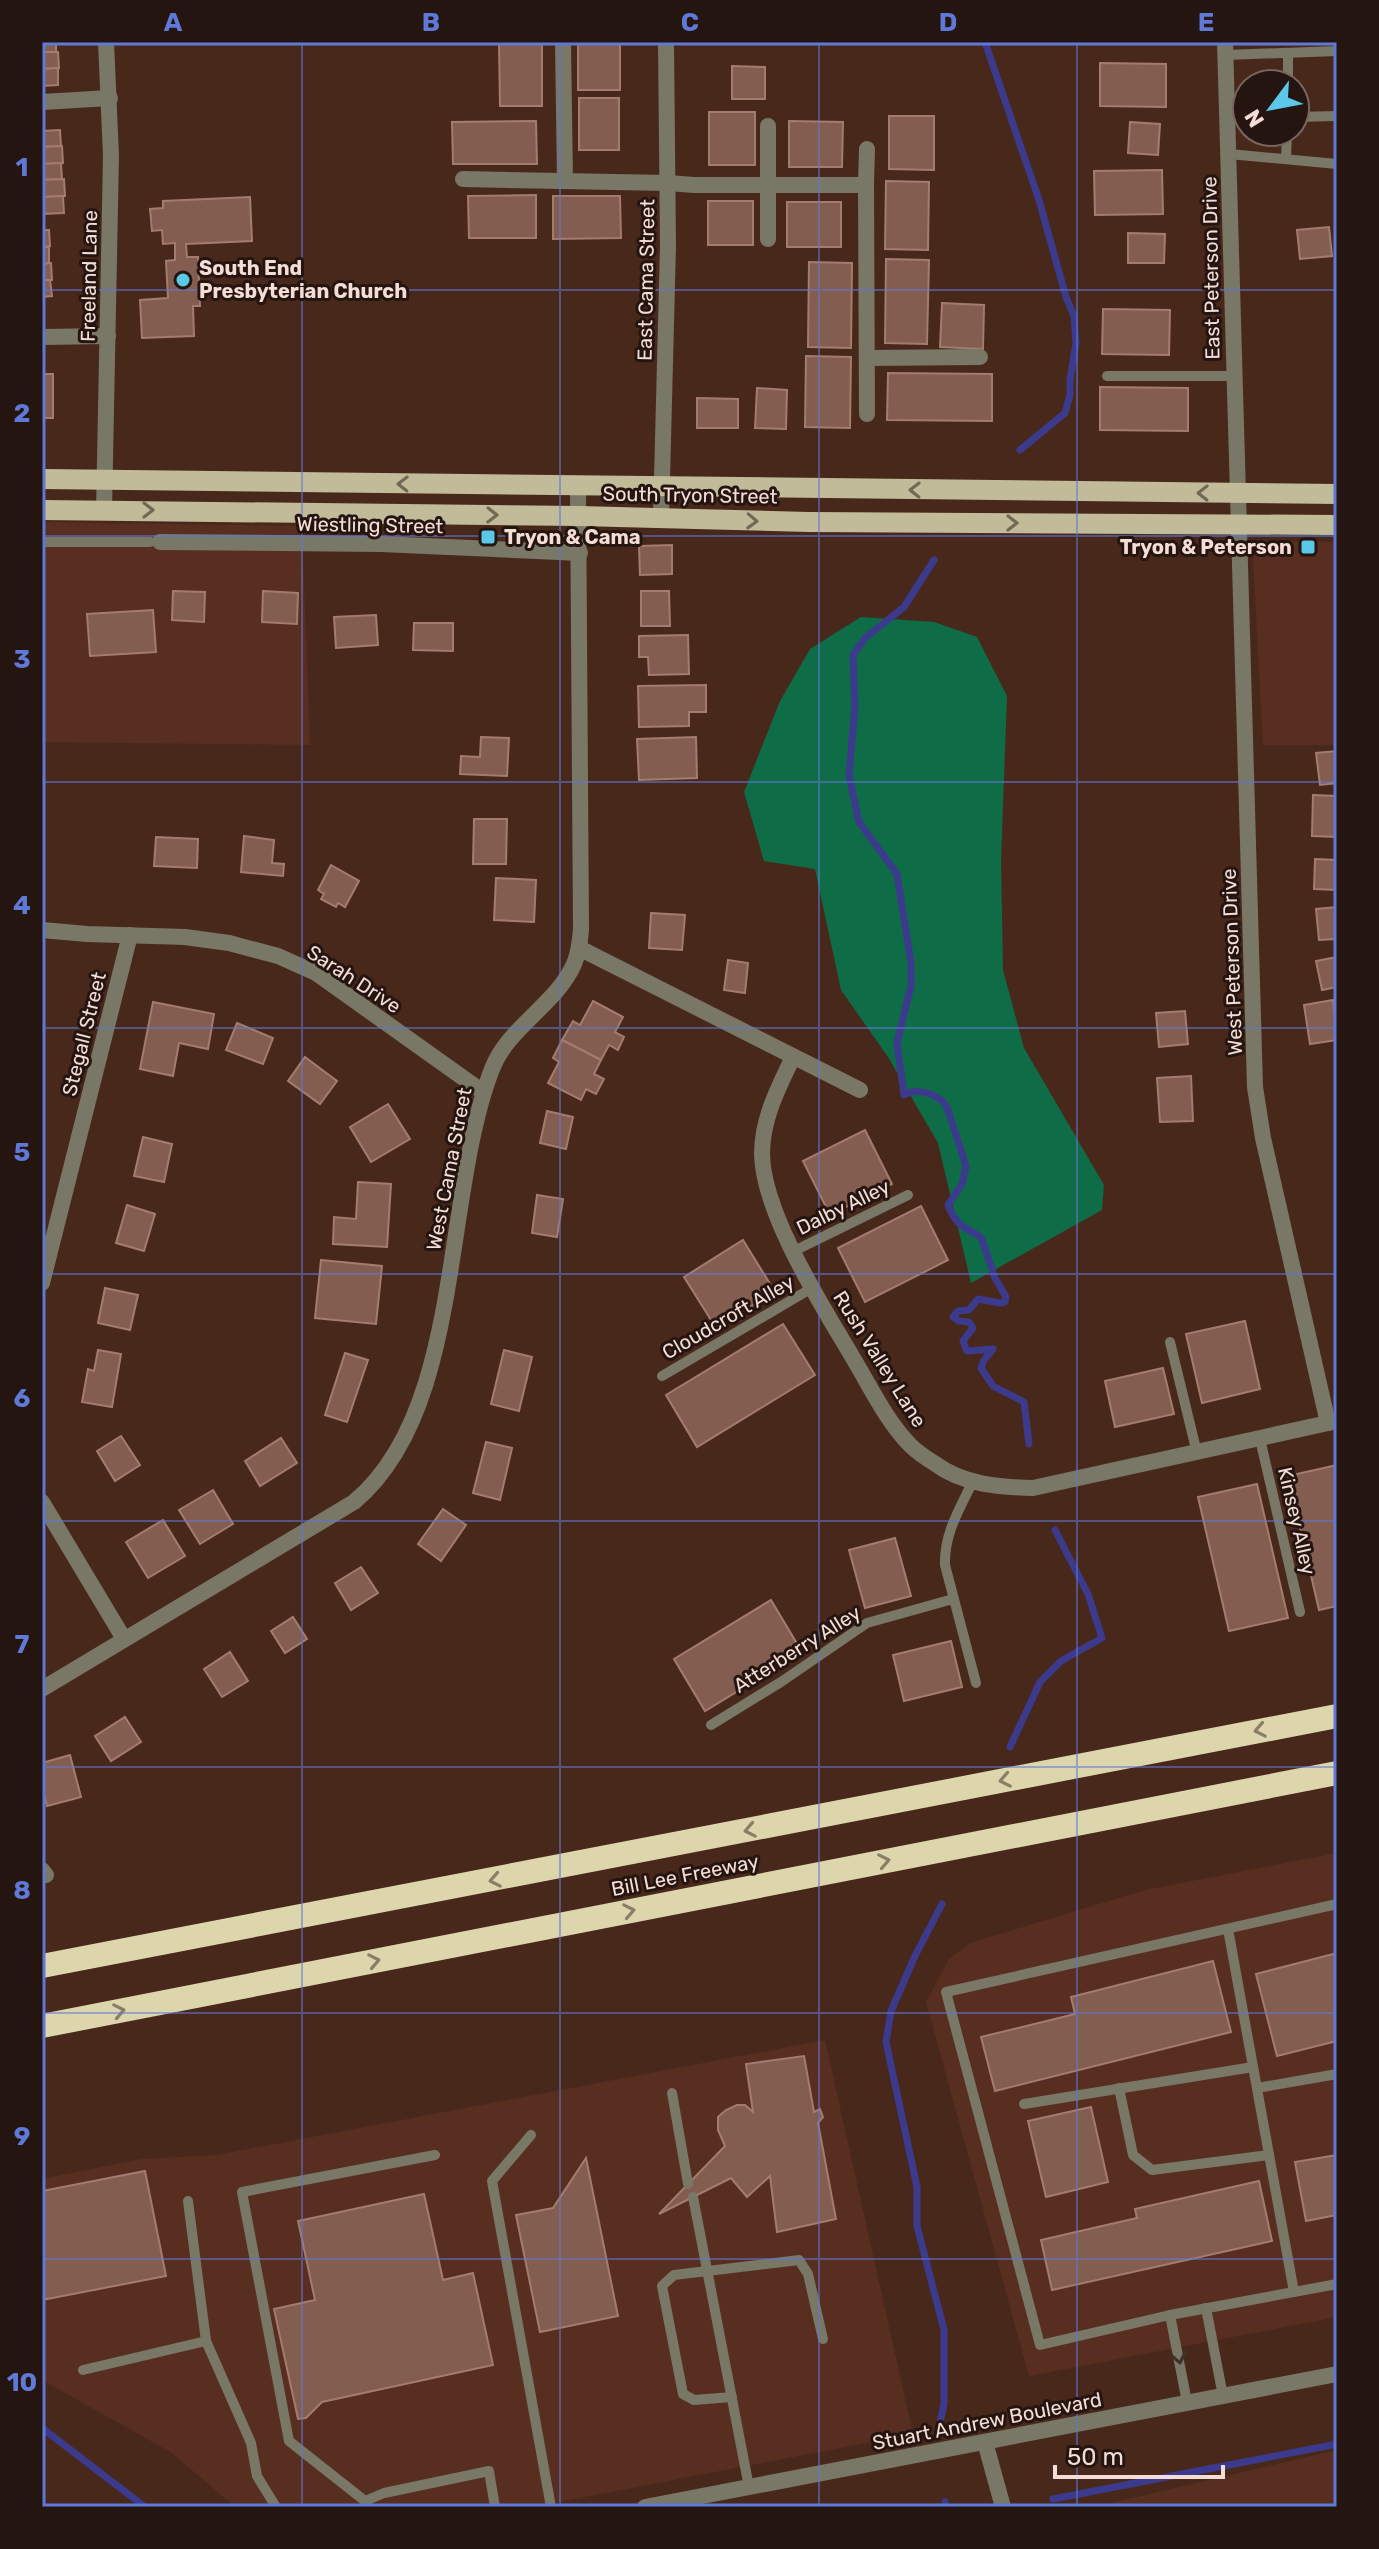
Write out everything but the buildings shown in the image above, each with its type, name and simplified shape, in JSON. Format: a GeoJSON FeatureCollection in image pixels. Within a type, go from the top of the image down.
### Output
{"type":"FeatureCollection","features":[{"type":"Feature","properties":{"kind":"highway","name":"Bill Lee Freeway"},"geometry":{"type":"LineString","coordinates":[[42,1966],[1337,1716]]}},
{"type":"Feature","properties":{"kind":"highway","name":"Bill Lee Freeway"},"geometry":{"type":"LineString","coordinates":[[42,2026],[1337,1773]]}},
{"type":"Feature","properties":{"kind":"main road","name":"South Tryon Street"},"geometry":{"type":"LineString","coordinates":[[42,479],[1337,494]]}},
{"type":"Feature","properties":{"kind":"main road","name":"South Tryon Street"},"geometry":{"type":"LineString","coordinates":[[42,510],[579,516],[809,522],[1337,525]]}},
{"type":"Feature","properties":{"kind":"street","name":"Freeland Lane"},"geometry":{"type":"LineString","coordinates":[[104,510],[111,156],[106,42]]}},
{"type":"Feature","properties":{"kind":"street"},"geometry":{"type":"LineString","coordinates":[[563,42],[565,181]]}},
{"type":"Feature","properties":{"kind":"street","name":"East Cama Street"},"geometry":{"type":"LineString","coordinates":[[661,518],[668,246],[666,42]]}},
{"type":"Feature","properties":{"kind":"street","name":"East Peterson Drive"},"geometry":{"type":"LineString","coordinates":[[1225,49],[1237,493]]}},
{"type":"Feature","properties":{"kind":"street"},"geometry":{"type":"LineString","coordinates":[[42,102],[110,98]]}},
{"type":"Feature","properties":{"kind":"street"},"geometry":{"type":"LineString","coordinates":[[768,126],[768,239]]}},
{"type":"Feature","properties":{"kind":"street"},"geometry":{"type":"LineString","coordinates":[[867,149],[867,414]]}},
{"type":"Feature","properties":{"kind":"street"},"geometry":{"type":"LineString","coordinates":[[463,179],[694,185],[866,185]]}},
{"type":"Feature","properties":{"kind":"street"},"geometry":{"type":"LineString","coordinates":[[42,337],[108,336]]}},
{"type":"Feature","properties":{"kind":"street"},"geometry":{"type":"LineString","coordinates":[[867,358],[980,357]]}},
{"type":"Feature","properties":{"kind":"street","name":"West Cama Street"},"geometry":{"type":"LineString","coordinates":[[42,1689],[354,1502],[385,1471],[412,1425],[439,1327],[471,1143],[483,1092],[498,1055],[560,985],[573,967],[579,948],[578,486]]}},
{"type":"Feature","properties":{"kind":"street","name":"West Peterson Drive"},"geometry":{"type":"LineString","coordinates":[[1237,493],[1255,1087],[1263,1138],[1333,1422]]}},
{"type":"Feature","properties":{"kind":"street","name":"Wiestling Street"},"geometry":{"type":"LineString","coordinates":[[155,542],[381,544],[580,553]]}},
{"type":"Feature","properties":{"kind":"street","name":"Sarah Drive"},"geometry":{"type":"LineString","coordinates":[[42,930],[185,937],[229,943],[278,956],[316,973],[483,1092]]}},
{"type":"Feature","properties":{"kind":"street","name":"Stegall Street"},"geometry":{"type":"LineString","coordinates":[[42,1283],[130,935]]}},
{"type":"Feature","properties":{"kind":"street"},"geometry":{"type":"LineString","coordinates":[[579,948],[860,1090]]}},
{"type":"Feature","properties":{"kind":"street","name":"Rush Valley Lane"},"geometry":{"type":"LineString","coordinates":[[793,1057],[771,1105],[764,1129],[762,1155],[769,1194],[812,1288],[885,1412],[911,1445],[938,1466],[972,1483],[1033,1488],[1333,1422]]}},
{"type":"Feature","properties":{"kind":"street"},"geometry":{"type":"LineString","coordinates":[[42,1502],[124,1639]]}},
{"type":"Feature","properties":{"kind":"street","name":"Stuart Andrew Boulevard"},"geometry":{"type":"LineString","coordinates":[[645,2507],[713,2500],[749,2487],[1337,2374]]}},
{"type":"Feature","properties":{"kind":"street"},"geometry":{"type":"LineString","coordinates":[[985,2442],[1003,2507]]}},
{"type":"Feature","properties":{"kind":"lane"},"geometry":{"type":"LineString","coordinates":[[1225,49],[1288,53],[1337,51]]}},
{"type":"Feature","properties":{"kind":"lane"},"geometry":{"type":"LineString","coordinates":[[1288,53],[1288,68]]}},
{"type":"Feature","properties":{"kind":"lane"},"geometry":{"type":"LineString","coordinates":[[1311,117],[1337,116]]}},
{"type":"Feature","properties":{"kind":"lane"},"geometry":{"type":"LineString","coordinates":[[1286,148],[1286,159]]}},
{"type":"Feature","properties":{"kind":"lane"},"geometry":{"type":"LineString","coordinates":[[1229,154],[1337,164]]}},
{"type":"Feature","properties":{"kind":"lane"},"geometry":{"type":"LineString","coordinates":[[1107,376],[1233,376]]}},
{"type":"Feature","properties":{"kind":"lane"},"geometry":{"type":"LineString","coordinates":[[42,542],[155,542]]}},
{"type":"Feature","properties":{"kind":"lane","name":"Dalby Alley"},"geometry":{"type":"LineString","coordinates":[[794,1251],[908,1195]]}},
{"type":"Feature","properties":{"kind":"lane","name":"Cloudcroft Alley"},"geometry":{"type":"LineString","coordinates":[[662,1376],[812,1288]]}},
{"type":"Feature","properties":{"kind":"lane"},"geometry":{"type":"LineString","coordinates":[[1170,1342],[1197,1453]]}},
{"type":"Feature","properties":{"kind":"lane","name":"Kinsey Alley"},"geometry":{"type":"LineString","coordinates":[[1260,1439],[1300,1612]]}},
{"type":"Feature","properties":{"kind":"lane"},"geometry":{"type":"LineString","coordinates":[[972,1483],[949,1529],[944,1547],[945,1565],[976,1683]]}},
{"type":"Feature","properties":{"kind":"lane","name":"Atterberry Alley"},"geometry":{"type":"LineString","coordinates":[[711,1725],[870,1622],[953,1599]]}},
{"type":"Feature","properties":{"kind":"lane"},"geometry":{"type":"LineString","coordinates":[[1337,1904],[946,1992],[1040,2345],[1170,2315],[1337,2284]]}},
{"type":"Feature","properties":{"kind":"lane"},"geometry":{"type":"LineString","coordinates":[[1228,1929],[1294,2292]]}},
{"type":"Feature","properties":{"kind":"lane"},"geometry":{"type":"LineString","coordinates":[[1024,2104],[1253,2067]]}},
{"type":"Feature","properties":{"kind":"lane"},"geometry":{"type":"LineString","coordinates":[[1257,2088],[1337,2074]]}},
{"type":"Feature","properties":{"kind":"lane"},"geometry":{"type":"LineString","coordinates":[[1119,2088],[1133,2155],[1152,2170],[1269,2155]]}},
{"type":"Feature","properties":{"kind":"lane"},"geometry":{"type":"LineString","coordinates":[[672,2093],[688,2184]]}},
{"type":"Feature","properties":{"kind":"lane"},"geometry":{"type":"LineString","coordinates":[[531,2135],[492,2181],[551,2507]]}},
{"type":"Feature","properties":{"kind":"lane"},"geometry":{"type":"LineString","coordinates":[[435,2155],[242,2192],[289,2441],[367,2504],[384,2493],[489,2471],[495,2507]]}},
{"type":"Feature","properties":{"kind":"lane"},"geometry":{"type":"LineString","coordinates":[[693,2197],[749,2487]]}},
{"type":"Feature","properties":{"kind":"lane"},"geometry":{"type":"LineString","coordinates":[[188,2201],[206,2341],[251,2443],[257,2476],[276,2507]]}},
{"type":"Feature","properties":{"kind":"lane"},"geometry":{"type":"LineString","coordinates":[[732,2397],[694,2400],[683,2394],[662,2286],[674,2275],[799,2260],[808,2274],[823,2339]]}},
{"type":"Feature","properties":{"kind":"lane"},"geometry":{"type":"LineString","coordinates":[[1206,2308],[1223,2396]]}},
{"type":"Feature","properties":{"kind":"lane"},"geometry":{"type":"LineString","coordinates":[[1170,2315],[1187,2402]]}},
{"type":"Feature","properties":{"kind":"lane"},"geometry":{"type":"LineString","coordinates":[[83,2370],[206,2341]]}},
{"type":"Feature","properties":{"kind":"shaded area"},"geometry":{"type":"Polygon","coordinates":[[[42,522],[302,526],[310,745],[42,742],[42,522]]]}},
{"type":"Feature","properties":{"kind":"shaded area"},"geometry":{"type":"Polygon","coordinates":[[[1252,541],[1337,542],[1337,745],[1263,745],[1252,541]]]}},
{"type":"Feature","properties":{"kind":"shaded area"},"geometry":{"type":"Polygon","coordinates":[[[1337,1853],[1337,2317],[1029,2376],[926,2002],[949,1959],[970,1943],[1145,1890],[1337,1853]]]}},
{"type":"Feature","properties":{"kind":"shaded area"},"geometry":{"type":"Polygon","coordinates":[[[825,2040],[913,2434],[533,2507],[235,2507],[172,2453],[42,2380],[42,2179],[142,2159],[217,2155],[825,2040]]]}},
{"type":"Feature","properties":{"kind":"shaded area"},"geometry":{"type":"Polygon","coordinates":[[[1337,2450],[1337,2507],[1094,2507],[1337,2450]]]}},
{"type":"Feature","properties":{"kind":"green space"},"geometry":{"type":"Polygon","coordinates":[[[861,617],[934,622],[977,637],[1007,696],[1001,860],[1003,970],[1024,1048],[1104,1185],[1102,1210],[971,1283],[938,1143],[888,1057],[841,990],[815,869],[764,861],[744,792],[780,701],[810,649],[861,617]]]}},
{"type":"Feature","properties":{"kind":"waterway"},"geometry":{"type":"LineString","coordinates":[[985,42],[1039,200],[1074,316],[1076,343],[1065,413],[1020,450]]}},
{"type":"Feature","properties":{"kind":"waterway"},"geometry":{"type":"LineString","coordinates":[[934,560],[904,607],[865,638],[853,655],[855,706],[849,776],[859,822],[897,874],[911,963],[911,986],[897,1043],[904,1095],[927,1093],[947,1107],[966,1166],[962,1184],[948,1205],[961,1225],[981,1237],[995,1278],[1006,1297],[1005,1302],[1000,1303],[978,1299],[969,1310],[958,1311],[953,1317],[969,1322],[973,1328],[963,1341],[967,1351],[993,1349],[981,1368],[993,1386],[1024,1402],[1029,1444]]}},
{"type":"Feature","properties":{"kind":"waterway"},"geometry":{"type":"LineString","coordinates":[[1010,1747],[1040,1682],[1061,1661],[1102,1638],[1088,1594],[1055,1530]]}},
{"type":"Feature","properties":{"kind":"waterway"},"geometry":{"type":"LineString","coordinates":[[939,2427],[944,2404],[944,2330],[917,2226],[917,2187],[886,2042],[891,2011],[942,1904]]}},
{"type":"Feature","properties":{"kind":"waterway"},"geometry":{"type":"LineString","coordinates":[[42,2428],[145,2507]]}},
{"type":"Feature","properties":{"kind":"waterway"},"geometry":{"type":"LineString","coordinates":[[1053,2499],[1337,2444]]}},
{"type":"Feature","properties":{"kind":"waterway"},"geometry":{"type":"LineString","coordinates":[[945,2502],[946,2507]]}},
{"type":"Feature","properties":{"kind":"place","name":"South End Presbyterian Church"},"geometry":{"type":"Point","coordinates":[183,280]}},
{"type":"Feature","properties":{"kind":"place","name":"Tryon & Cama"},"geometry":{"type":"Point","coordinates":[488,537]}},
{"type":"Feature","properties":{"kind":"place","name":"Tryon & Peterson"},"geometry":{"type":"Point","coordinates":[1308,547]}}]}
